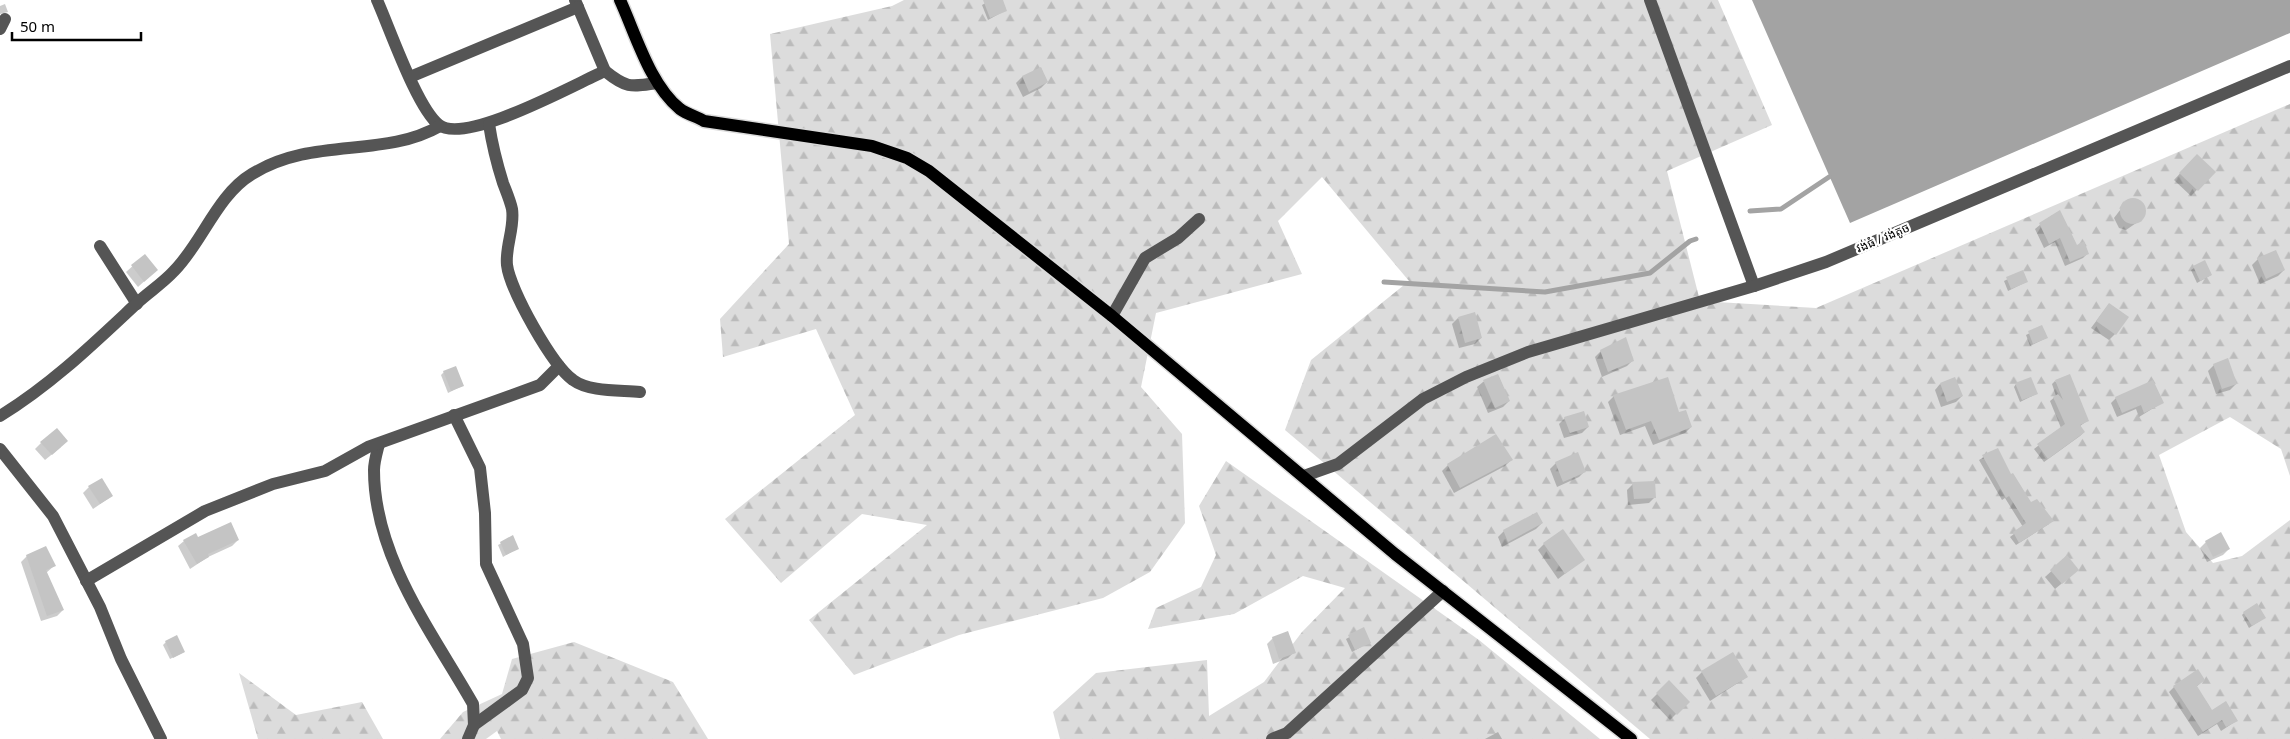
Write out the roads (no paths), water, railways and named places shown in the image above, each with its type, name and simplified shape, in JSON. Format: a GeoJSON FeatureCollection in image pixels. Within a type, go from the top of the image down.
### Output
{"type":"FeatureCollection","features":[{"type":"Feature","properties":{"kind":"main road"},"geometry":{"type":"LineString","coordinates":[[620,0],[657,83],[668,98],[682,110],[704,120],[872,146],[907,158],[929,171],[1112,316],[1442,591],[1631,739]]}},
{"type":"Feature","properties":{"kind":"street"},"geometry":{"type":"LineString","coordinates":[[377,0],[422,106],[440,126],[456,130],[489,124],[605,71]]}},
{"type":"Feature","properties":{"kind":"street"},"geometry":{"type":"LineString","coordinates":[[1650,0],[1754,286]]}},
{"type":"Feature","properties":{"kind":"street"},"geometry":{"type":"LineString","coordinates":[[410,78],[576,3],[605,71],[622,85],[635,86],[657,83]]}},
{"type":"Feature","properties":{"kind":"street","name":"វង់ធំ / វង់តូច"},"geometry":{"type":"LineString","coordinates":[[1304,476],[1338,464],[1423,399],[1466,377],[1528,352],[1754,286],[1826,262],[2290,66]]}},
{"type":"Feature","properties":{"kind":"street"},"geometry":{"type":"LineString","coordinates":[[489,124],[494,153],[512,208],[512,228],[507,248],[507,266],[517,293],[559,366],[574,381],[595,387],[640,392]]}},
{"type":"Feature","properties":{"kind":"street"},"geometry":{"type":"LineString","coordinates":[[0,416],[59,375],[109,332],[175,270],[225,199],[250,175],[272,163],[297,154],[397,142],[425,134],[440,126]]}},
{"type":"Feature","properties":{"kind":"street"},"geometry":{"type":"LineString","coordinates":[[1112,316],[1145,258],[1178,238],[1199,219]]}},
{"type":"Feature","properties":{"kind":"street"},"geometry":{"type":"LineString","coordinates":[[100,246],[137,304]]}},
{"type":"Feature","properties":{"kind":"street"},"geometry":{"type":"LineString","coordinates":[[86,581],[205,512],[273,484],[324,471],[379,444],[540,385],[559,366]]}},
{"type":"Feature","properties":{"kind":"street"},"geometry":{"type":"LineString","coordinates":[[454,416],[480,468],[486,564],[523,644],[528,678],[522,690],[474,725]]}},
{"type":"Feature","properties":{"kind":"street"},"geometry":{"type":"LineString","coordinates":[[379,444],[374,469],[378,510],[396,570],[473,704],[474,725],[468,739]]}},
{"type":"Feature","properties":{"kind":"street"},"geometry":{"type":"LineString","coordinates":[[0,449],[54,516],[100,607],[120,659],[162,739]]}},
{"type":"Feature","properties":{"kind":"street"},"geometry":{"type":"LineString","coordinates":[[1272,739],[1288,733],[1442,591]]}},
{"type":"Feature","properties":{"kind":"waterway"},"geometry":{"type":"LineString","coordinates":[[1750,211],[1781,209],[1829,177]]}},
{"type":"Feature","properties":{"kind":"waterway"},"geometry":{"type":"LineString","coordinates":[[1384,282],[1545,292],[1650,273],[1690,241],[1696,239]]}}]}
